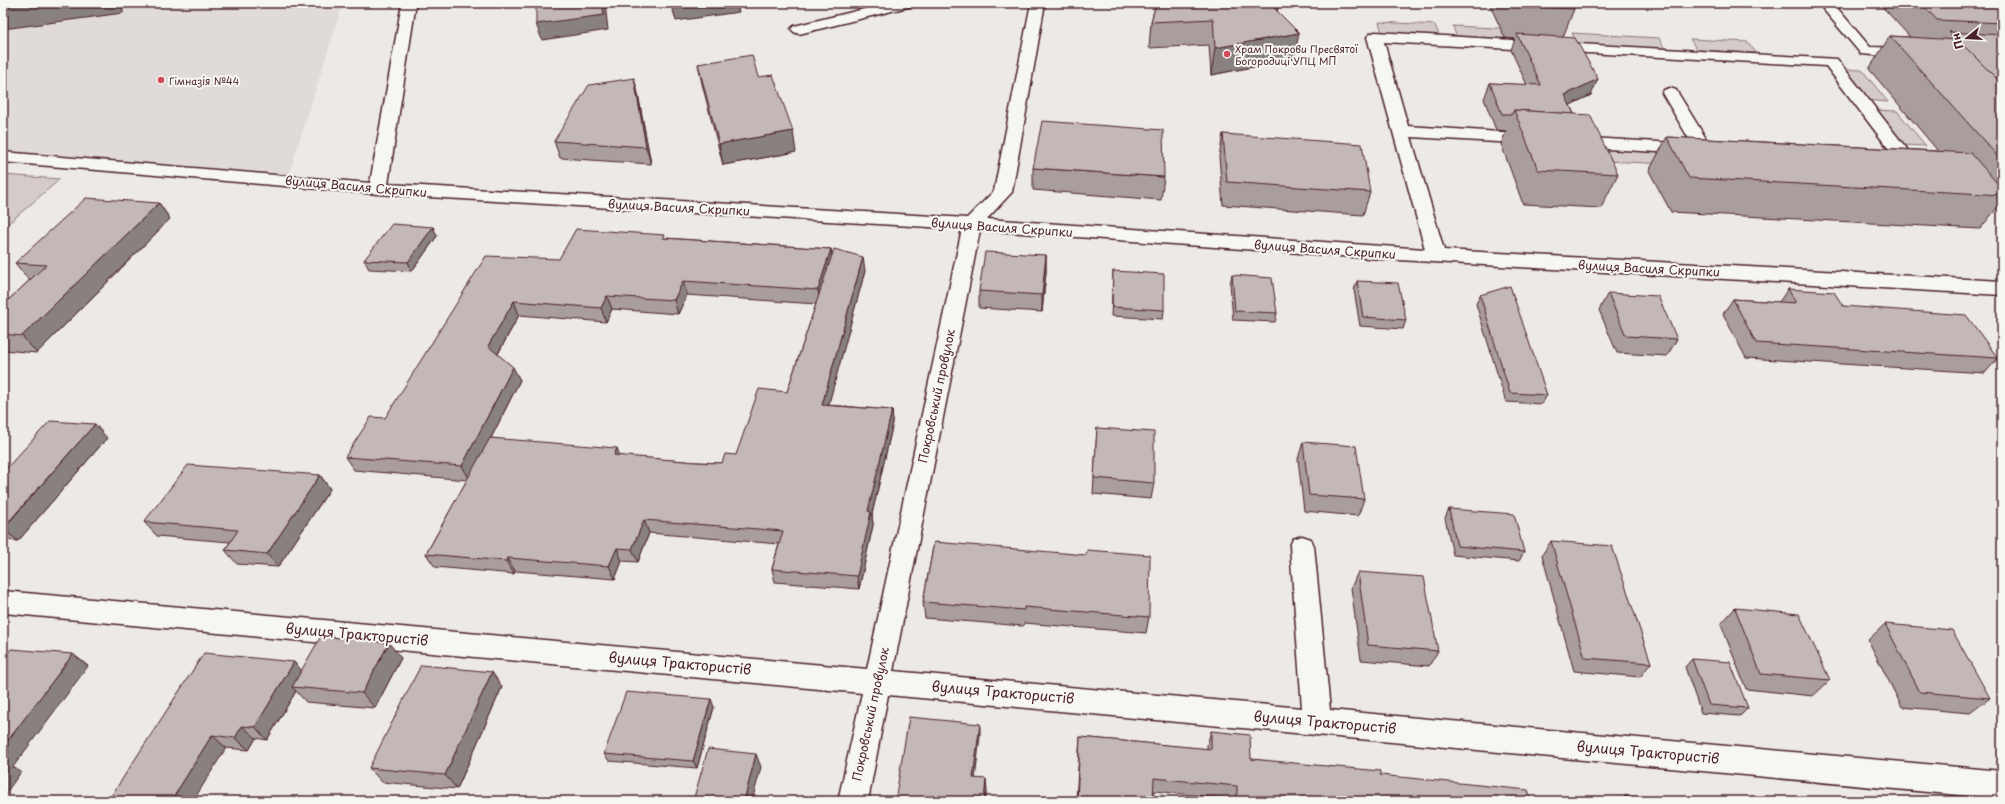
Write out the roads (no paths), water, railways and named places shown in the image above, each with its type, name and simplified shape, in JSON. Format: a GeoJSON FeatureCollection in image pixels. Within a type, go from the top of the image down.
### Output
{"type":"FeatureCollection","features":[{"type":"Feature","properties":{"kind":"street"},"geometry":{"type":"LineString","coordinates":[[378,189],[409,3]]}},
{"type":"Feature","properties":{"kind":"street"},"geometry":{"type":"LineString","coordinates":[[799,29],[908,3]]}},
{"type":"Feature","properties":{"kind":"street"},"geometry":{"type":"LineString","coordinates":[[972,224],[1003,192],[1038,3]]}},
{"type":"Feature","properties":{"kind":"street"},"geometry":{"type":"LineString","coordinates":[[1824,3],[1848,56],[1908,162],[1877,160]]}},
{"type":"Feature","properties":{"kind":"street"},"geometry":{"type":"LineString","coordinates":[[1436,256],[1375,37],[1848,56],[1922,54]]}},
{"type":"Feature","properties":{"kind":"street"},"geometry":{"type":"LineString","coordinates":[[1401,131],[1712,150],[1670,93]]}},
{"type":"Feature","properties":{"kind":"street","name":"вулиця Василя Скрипки"},"geometry":{"type":"LineString","coordinates":[[3,157],[378,189],[972,224],[1436,256],[2002,288]]}},
{"type":"Feature","properties":{"kind":"street","name":"Покровський провулок"},"geometry":{"type":"LineString","coordinates":[[852,801],[972,224]]}},
{"type":"Feature","properties":{"kind":"street"},"geometry":{"type":"LineString","coordinates":[[1302,546],[1317,722]]}},
{"type":"Feature","properties":{"kind":"street","name":"вулиця Трактористів"},"geometry":{"type":"LineString","coordinates":[[3,602],[2002,785]]}},
{"type":"Feature","properties":{"kind":"place","name":"Храм Покрови Пресвятої Богородиці УПЦ МП"},"geometry":{"type":"Point","coordinates":[1227,54]}},
{"type":"Feature","properties":{"kind":"place","name":"Гімназія №44"},"geometry":{"type":"Point","coordinates":[161,80]}}]}
